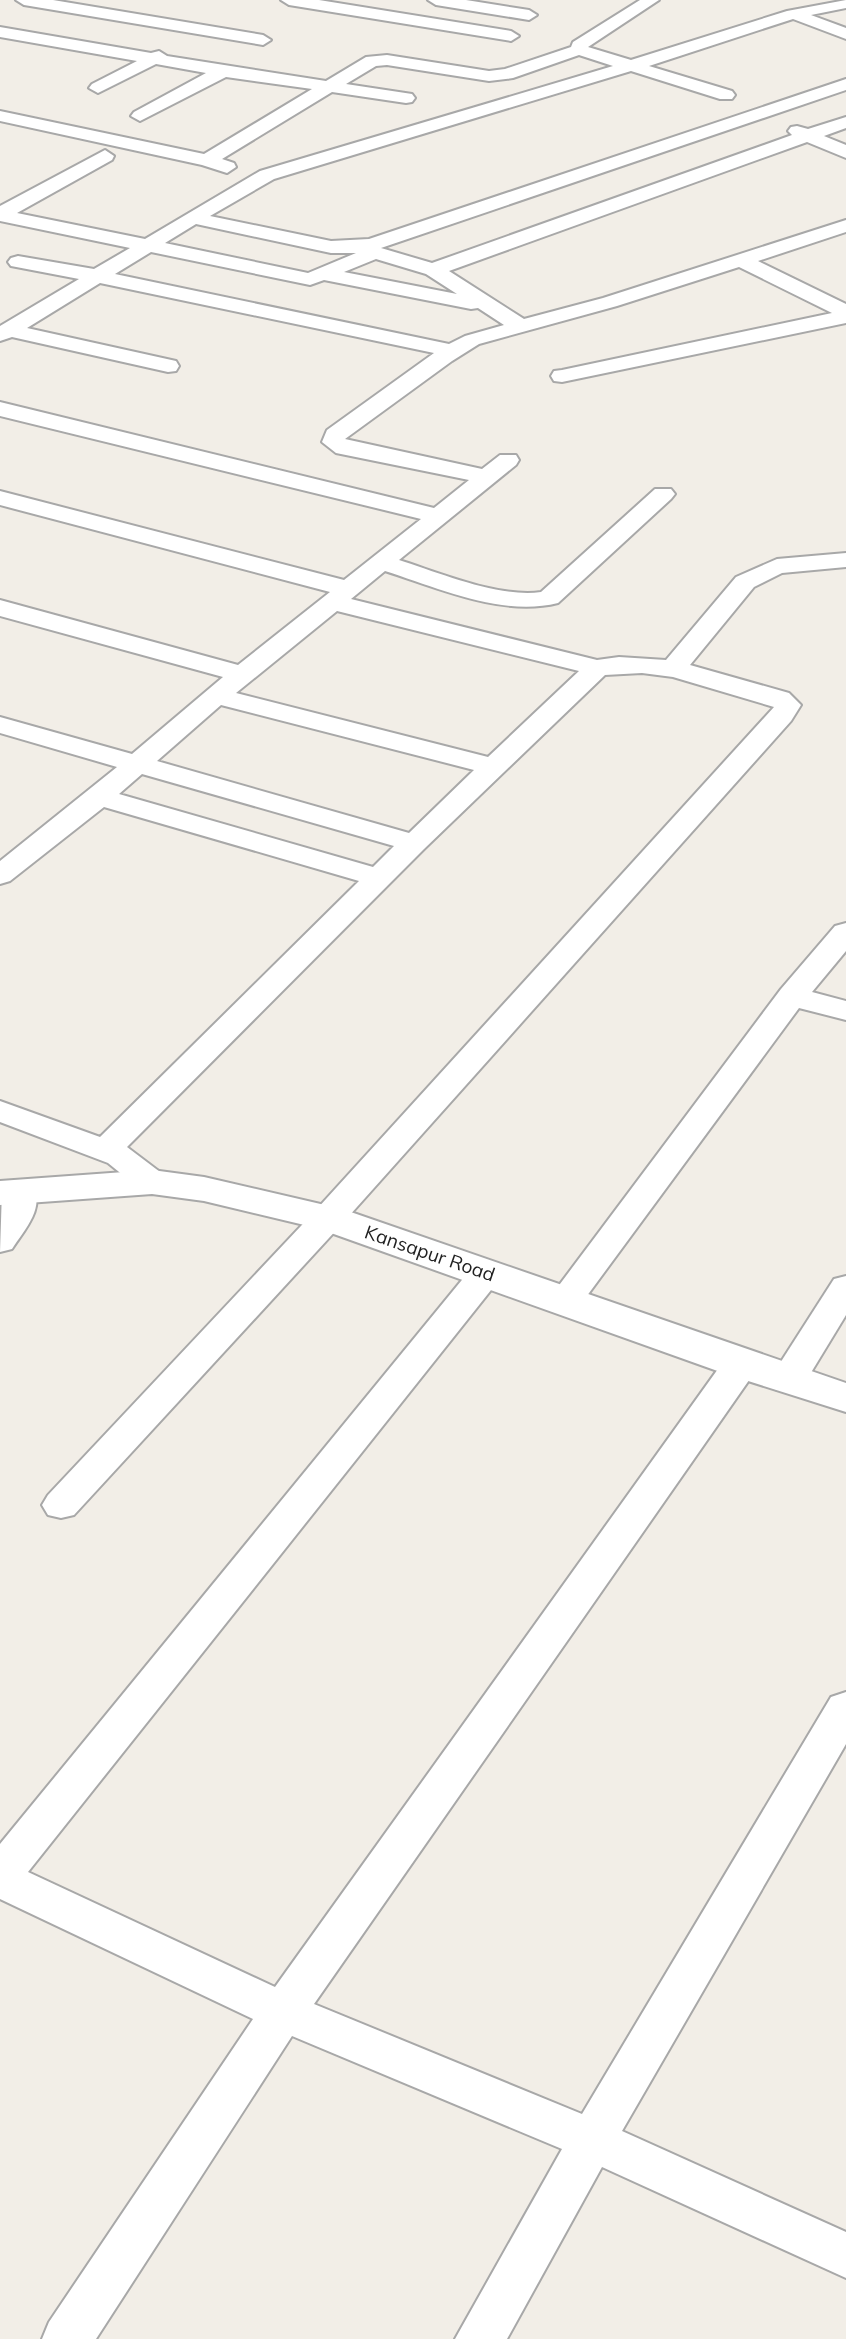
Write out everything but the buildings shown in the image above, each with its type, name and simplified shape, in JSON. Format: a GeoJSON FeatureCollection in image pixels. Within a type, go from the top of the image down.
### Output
{"type":"FeatureCollection","features":[{"type":"Feature","properties":{"kind":"street"},"geometry":{"type":"LineString","coordinates":[[24,0],[263,40]]}},
{"type":"Feature","properties":{"kind":"street"},"geometry":{"type":"LineString","coordinates":[[289,0],[511,36]]}},
{"type":"Feature","properties":{"kind":"street"},"geometry":{"type":"LineString","coordinates":[[365,13],[386,0]]}},
{"type":"Feature","properties":{"kind":"street"},"geometry":{"type":"LineString","coordinates":[[436,0],[529,15]]}},
{"type":"Feature","properties":{"kind":"street"},"geometry":{"type":"LineString","coordinates":[[579,50],[579,46],[651,0]]}},
{"type":"Feature","properties":{"kind":"street"},"geometry":{"type":"LineString","coordinates":[[761,3],[846,34]]}},
{"type":"Feature","properties":{"kind":"street"},"geometry":{"type":"LineString","coordinates":[[4,332],[254,181],[793,14],[846,3]]}},
{"type":"Feature","properties":{"kind":"street"},"geometry":{"type":"LineString","coordinates":[[98,88],[230,19]]}},
{"type":"Feature","properties":{"kind":"street"},"geometry":{"type":"LineString","coordinates":[[0,32],[223,71],[406,98]]}},
{"type":"Feature","properties":{"kind":"street"},"geometry":{"type":"LineString","coordinates":[[0,51],[30,37]]}},
{"type":"Feature","properties":{"kind":"street"},"geometry":{"type":"LineString","coordinates":[[207,160],[328,86],[380,60],[489,76],[507,74],[579,50],[726,95]]}},
{"type":"Feature","properties":{"kind":"street"},"geometry":{"type":"LineString","coordinates":[[140,116],[223,71]]}},
{"type":"Feature","properties":{"kind":"street"},"geometry":{"type":"LineString","coordinates":[[0,214],[310,279],[371,245],[846,83]]}},
{"type":"Feature","properties":{"kind":"street"},"geometry":{"type":"LineString","coordinates":[[757,114],[846,152]]}},
{"type":"Feature","properties":{"kind":"street"},"geometry":{"type":"LineString","coordinates":[[0,116],[207,160],[244,173],[254,181]]}},
{"type":"Feature","properties":{"kind":"street"},"geometry":{"type":"LineString","coordinates":[[433,270],[846,122]]}},
{"type":"Feature","properties":{"kind":"street"},"geometry":{"type":"LineString","coordinates":[[0,214],[105,156]]}},
{"type":"Feature","properties":{"kind":"street"},"geometry":{"type":"LineString","coordinates":[[193,218],[306,243],[366,250],[433,270],[522,327]]}},
{"type":"Feature","properties":{"kind":"street"},"geometry":{"type":"LineString","coordinates":[[486,477],[344,448],[333,442],[335,435],[452,351],[472,340],[844,229]]}},
{"type":"Feature","properties":{"kind":"street"},"geometry":{"type":"LineString","coordinates":[[562,376],[844,317],[841,309],[742,261]]}},
{"type":"Feature","properties":{"kind":"street"},"geometry":{"type":"LineString","coordinates":[[18,262],[97,276],[452,351]]}},
{"type":"Feature","properties":{"kind":"street"},"geometry":{"type":"LineString","coordinates":[[322,274],[490,306]]}},
{"type":"Feature","properties":{"kind":"street"},"geometry":{"type":"LineString","coordinates":[[4,332],[168,366]]}},
{"type":"Feature","properties":{"kind":"street"},"geometry":{"type":"LineString","coordinates":[[0,409],[439,516]]}},
{"type":"Feature","properties":{"kind":"street"},"geometry":{"type":"LineString","coordinates":[[4,866],[99,797],[216,696],[508,460]]}},
{"type":"Feature","properties":{"kind":"street"},"geometry":{"type":"LineString","coordinates":[[382,562],[511,599],[542,600],[549,598],[663,494]]}},
{"type":"Feature","properties":{"kind":"street"},"geometry":{"type":"LineString","coordinates":[[0,498],[597,668],[637,663],[780,699],[788,705],[782,715],[328,1219],[61,1506]]}},
{"type":"Feature","properties":{"kind":"street"},"geometry":{"type":"LineString","coordinates":[[672,670],[738,589],[758,574],[777,566],[846,560]]}},
{"type":"Feature","properties":{"kind":"street"},"geometry":{"type":"LineString","coordinates":[[0,608],[244,675]]}},
{"type":"Feature","properties":{"kind":"street"},"geometry":{"type":"LineString","coordinates":[[106,1150],[414,842],[597,668]]}},
{"type":"Feature","properties":{"kind":"street"},"geometry":{"type":"LineString","coordinates":[[216,696],[495,767]]}},
{"type":"Feature","properties":{"kind":"street"},"geometry":{"type":"LineString","coordinates":[[0,725],[414,842]]}},
{"type":"Feature","properties":{"kind":"street"},"geometry":{"type":"LineString","coordinates":[[99,797],[380,878]]}},
{"type":"Feature","properties":{"kind":"street"},"geometry":{"type":"LineString","coordinates":[[566,1300],[792,996],[846,932]]}},
{"type":"Feature","properties":{"kind":"street"},"geometry":{"type":"LineString","coordinates":[[792,996],[846,1011]]}},
{"type":"Feature","properties":{"kind":"street"},"geometry":{"type":"LineString","coordinates":[[0,1111],[106,1150],[133,1164],[152,1182]]}},
{"type":"Feature","properties":{"kind":"street","name":"Kansapur Road"},"geometry":{"type":"LineString","coordinates":[[9,1191],[152,1182],[204,1189],[328,1219],[487,1272],[740,1364],[846,1398]]}},
{"type":"Feature","properties":{"kind":"street"},"geometry":{"type":"LineString","coordinates":[[0,1241],[19,1213],[9,1191]]}},
{"type":"Feature","properties":{"kind":"street"},"geometry":{"type":"LineString","coordinates":[[487,1272],[0,1877],[283,2012],[592,2140],[846,2256]]}},
{"type":"Feature","properties":{"kind":"street"},"geometry":{"type":"LineString","coordinates":[[788,1380],[846,1287]]}},
{"type":"Feature","properties":{"kind":"street"},"geometry":{"type":"LineString","coordinates":[[67,2339],[283,2012],[740,1364]]}},
{"type":"Feature","properties":{"kind":"street"},"geometry":{"type":"LineString","coordinates":[[480,2339],[592,2140],[846,1708]]}}]}
